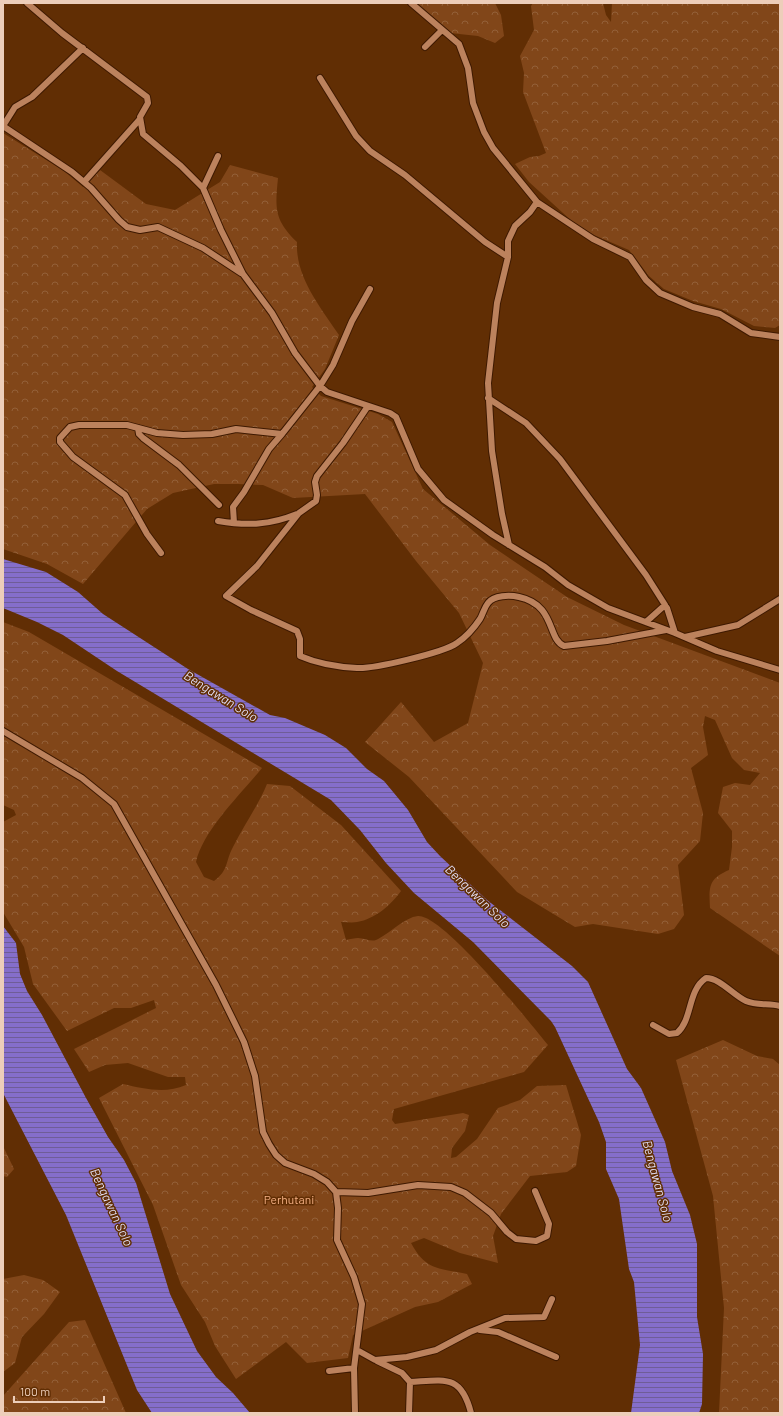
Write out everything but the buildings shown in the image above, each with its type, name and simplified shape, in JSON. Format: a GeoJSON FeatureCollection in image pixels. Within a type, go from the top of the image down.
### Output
{"type":"FeatureCollection","features":[{"type":"Feature","properties":{"kind":"street"},"geometry":{"type":"LineString","coordinates":[[27,3],[148,97],[148,103],[140,119],[84,182]]}},
{"type":"Feature","properties":{"kind":"street"},"geometry":{"type":"LineString","coordinates":[[412,3],[459,44],[468,68],[473,103],[484,132],[493,148],[537,202],[593,238],[630,257],[646,280],[660,293],[693,307],[720,314],[751,333],[780,337]]}},
{"type":"Feature","properties":{"kind":"street"},"geometry":{"type":"LineString","coordinates":[[425,47],[442,30]]}},
{"type":"Feature","properties":{"kind":"street"},"geometry":{"type":"LineString","coordinates":[[83,48],[32,97],[15,107],[3,126],[72,172],[84,182],[127,227],[140,230],[158,227],[203,248],[243,274]]}},
{"type":"Feature","properties":{"kind":"street"},"geometry":{"type":"LineString","coordinates":[[320,78],[356,136],[370,151],[405,175],[485,242],[508,257]]}},
{"type":"Feature","properties":{"kind":"street"},"geometry":{"type":"LineString","coordinates":[[140,119],[143,134],[181,166],[203,188],[221,230],[243,274],[272,313],[286,339],[320,386],[333,396],[390,413],[396,417],[418,469],[440,496],[474,522],[587,598],[608,608],[684,636],[717,651],[780,670]]}},
{"type":"Feature","properties":{"kind":"street"},"geometry":{"type":"LineString","coordinates":[[203,188],[218,156]]}},
{"type":"Feature","properties":{"kind":"street"},"geometry":{"type":"LineString","coordinates":[[509,545],[502,514],[492,451],[488,383],[497,304],[508,257],[508,241],[512,230],[537,202]]}},
{"type":"Feature","properties":{"kind":"street"},"geometry":{"type":"LineString","coordinates":[[234,523],[233,507],[244,492],[269,449],[320,386],[336,360],[352,321],[370,289]]}},
{"type":"Feature","properties":{"kind":"street"},"geometry":{"type":"LineString","coordinates":[[488,398],[526,423],[560,459],[597,512],[623,543],[665,605],[675,633]]}},
{"type":"Feature","properties":{"kind":"street"},"geometry":{"type":"LineString","coordinates":[[368,406],[356,425],[317,476],[315,482],[318,495],[316,501],[299,513],[257,566],[226,596],[297,631],[300,640],[299,653],[301,656],[327,663],[361,668],[441,650],[455,645],[465,636],[481,618],[488,602],[496,598],[509,596],[531,601],[541,608],[550,621],[557,641],[564,646],[607,641],[666,630]]}},
{"type":"Feature","properties":{"kind":"street"},"geometry":{"type":"LineString","coordinates":[[161,553],[147,534],[125,496],[73,457],[60,442],[63,434],[70,427],[75,425],[127,425],[157,433],[183,435],[212,434],[236,429],[282,434]]}},
{"type":"Feature","properties":{"kind":"street"},"geometry":{"type":"LineString","coordinates":[[138,428],[139,434],[143,438],[179,465],[219,505]]}},
{"type":"Feature","properties":{"kind":"street"},"geometry":{"type":"LineString","coordinates":[[218,521],[250,525],[269,523],[299,513]]}},
{"type":"Feature","properties":{"kind":"street"},"geometry":{"type":"LineString","coordinates":[[684,636],[738,624],[780,599]]}},
{"type":"Feature","properties":{"kind":"street"},"geometry":{"type":"LineString","coordinates":[[646,622],[665,605]]}},
{"type":"Feature","properties":{"kind":"street"},"geometry":{"type":"LineString","coordinates":[[3,731],[82,778],[114,804],[216,985],[244,1042],[255,1076],[263,1132],[269,1144],[276,1154],[286,1163],[318,1176],[330,1185],[336,1192],[338,1208],[337,1240],[354,1277],[361,1300],[354,1368],[355,1413]]}},
{"type":"Feature","properties":{"kind":"street"},"geometry":{"type":"LineString","coordinates":[[653,1024],[669,1034],[677,1034],[684,1023],[697,988],[706,978],[718,982],[747,1002],[780,1006]]}},
{"type":"Feature","properties":{"kind":"street"},"geometry":{"type":"LineString","coordinates":[[336,1192],[368,1193],[418,1185],[451,1187],[465,1193],[491,1213],[512,1237],[522,1241],[536,1241],[547,1236],[550,1227],[535,1191]]}},
{"type":"Feature","properties":{"kind":"street"},"geometry":{"type":"LineString","coordinates":[[375,1360],[407,1358],[431,1352],[470,1332],[510,1317],[544,1317],[552,1299]]}},
{"type":"Feature","properties":{"kind":"street"},"geometry":{"type":"LineString","coordinates":[[470,1332],[486,1330],[498,1332],[556,1357]]}},
{"type":"Feature","properties":{"kind":"street"},"geometry":{"type":"LineString","coordinates":[[357,1350],[402,1373],[410,1382],[409,1413]]}},
{"type":"Feature","properties":{"kind":"street"},"geometry":{"type":"LineString","coordinates":[[329,1371],[354,1368]]}},
{"type":"Feature","properties":{"kind":"street"},"geometry":{"type":"LineString","coordinates":[[410,1382],[440,1381],[458,1386],[466,1396],[471,1413]]}},
{"type":"Feature","properties":{"kind":"green space"},"geometry":{"type":"Polygon","coordinates":[[[417,3],[495,3],[501,15],[504,36],[495,43],[478,36],[450,33],[417,3]]]}},
{"type":"Feature","properties":{"kind":"green space"},"geometry":{"type":"Polygon","coordinates":[[[533,3],[603,3],[606,15],[611,22],[612,3],[780,3],[780,325],[775,328],[754,326],[721,309],[693,301],[664,289],[649,276],[629,250],[594,235],[574,223],[529,182],[515,164],[530,157],[539,156],[546,153],[523,92],[524,73],[520,56],[534,30],[531,6],[533,3]]]}},
{"type":"Feature","properties":{"kind":"green space"},"geometry":{"type":"Polygon","coordinates":[[[3,133],[64,171],[83,187],[100,170],[146,204],[175,210],[220,182],[230,165],[278,178],[276,198],[280,220],[289,234],[297,242],[297,255],[300,268],[310,292],[339,335],[325,369],[312,387],[321,396],[378,414],[392,422],[423,489],[490,545],[567,597],[624,625],[780,683],[780,956],[710,908],[711,884],[713,880],[722,873],[729,870],[732,847],[732,831],[718,813],[723,787],[735,783],[750,785],[760,773],[744,770],[732,758],[715,720],[705,716],[703,727],[708,755],[691,768],[703,813],[700,841],[678,865],[684,915],[674,929],[658,934],[593,924],[575,927],[517,892],[409,777],[365,742],[401,702],[434,742],[468,723],[483,663],[459,613],[416,561],[365,494],[293,498],[263,485],[238,484],[214,484],[173,493],[147,509],[83,584],[47,564],[3,549],[3,133]]]}},
{"type":"Feature","properties":{"kind":"green space","name":"Perhutani"},"geometry":{"type":"Polygon","coordinates":[[[3,622],[29,632],[262,768],[214,825],[206,837],[196,862],[204,877],[214,881],[222,873],[233,847],[267,784],[290,786],[341,825],[401,891],[382,911],[376,915],[355,922],[341,922],[346,940],[358,938],[372,941],[413,917],[418,916],[430,920],[447,932],[466,950],[548,1045],[524,1072],[394,1109],[392,1120],[395,1124],[463,1113],[469,1115],[465,1131],[452,1148],[451,1158],[456,1157],[477,1139],[498,1108],[520,1100],[537,1086],[566,1085],[581,1135],[576,1166],[567,1172],[530,1176],[501,1214],[493,1236],[498,1263],[460,1253],[424,1238],[411,1243],[422,1259],[428,1264],[441,1269],[467,1274],[472,1284],[438,1302],[415,1307],[353,1335],[348,1358],[307,1363],[286,1342],[236,1379],[215,1346],[205,1322],[181,1285],[153,1205],[99,1098],[123,1084],[155,1090],[178,1088],[186,1085],[185,1077],[168,1077],[128,1063],[105,1065],[89,1072],[74,1049],[156,1008],[154,1000],[131,1008],[114,1008],[67,1031],[33,984],[24,947],[3,912],[3,822],[16,815],[14,810],[3,805],[3,622]]]}},
{"type":"Feature","properties":{"kind":"green space"},"geometry":{"type":"Polygon","coordinates":[[[723,1040],[757,1056],[773,1059],[780,1065],[780,1413],[719,1413],[724,1308],[713,1196],[676,1060],[723,1040]]]}},
{"type":"Feature","properties":{"kind":"green space"},"geometry":{"type":"Polygon","coordinates":[[[3,1146],[14,1169],[7,1177],[3,1176],[3,1146]]]}},
{"type":"Feature","properties":{"kind":"green space"},"geometry":{"type":"Polygon","coordinates":[[[24,1275],[43,1280],[60,1292],[44,1314],[22,1337],[15,1363],[3,1372],[3,1279],[24,1275]]]}},
{"type":"Feature","properties":{"kind":"green space"},"geometry":{"type":"Polygon","coordinates":[[[85,1320],[126,1413],[3,1413],[3,1396],[69,1322],[85,1320]]]}},
{"type":"Feature","properties":{"kind":"water","name":"Bengawan Solo"},"geometry":{"type":"Polygon","coordinates":[[[3,559],[46,572],[78,592],[103,614],[188,669],[270,715],[285,718],[325,735],[346,748],[367,769],[384,781],[408,810],[427,842],[440,856],[487,900],[572,966],[588,982],[627,1069],[641,1088],[665,1142],[672,1171],[690,1215],[697,1244],[697,1317],[703,1354],[702,1404],[699,1413],[631,1413],[640,1345],[634,1282],[629,1269],[619,1199],[606,1169],[606,1142],[599,1122],[551,1021],[473,942],[414,893],[386,863],[360,830],[331,800],[117,671],[63,635],[3,608],[3,559]]]}},
{"type":"Feature","properties":{"kind":"water","name":"Bengawan Solo"},"geometry":{"type":"Polygon","coordinates":[[[3,926],[16,943],[20,974],[27,991],[42,1015],[108,1137],[124,1160],[136,1183],[170,1294],[197,1351],[216,1377],[233,1393],[250,1413],[152,1413],[137,1390],[66,1215],[3,1093],[3,926]]]}}]}
